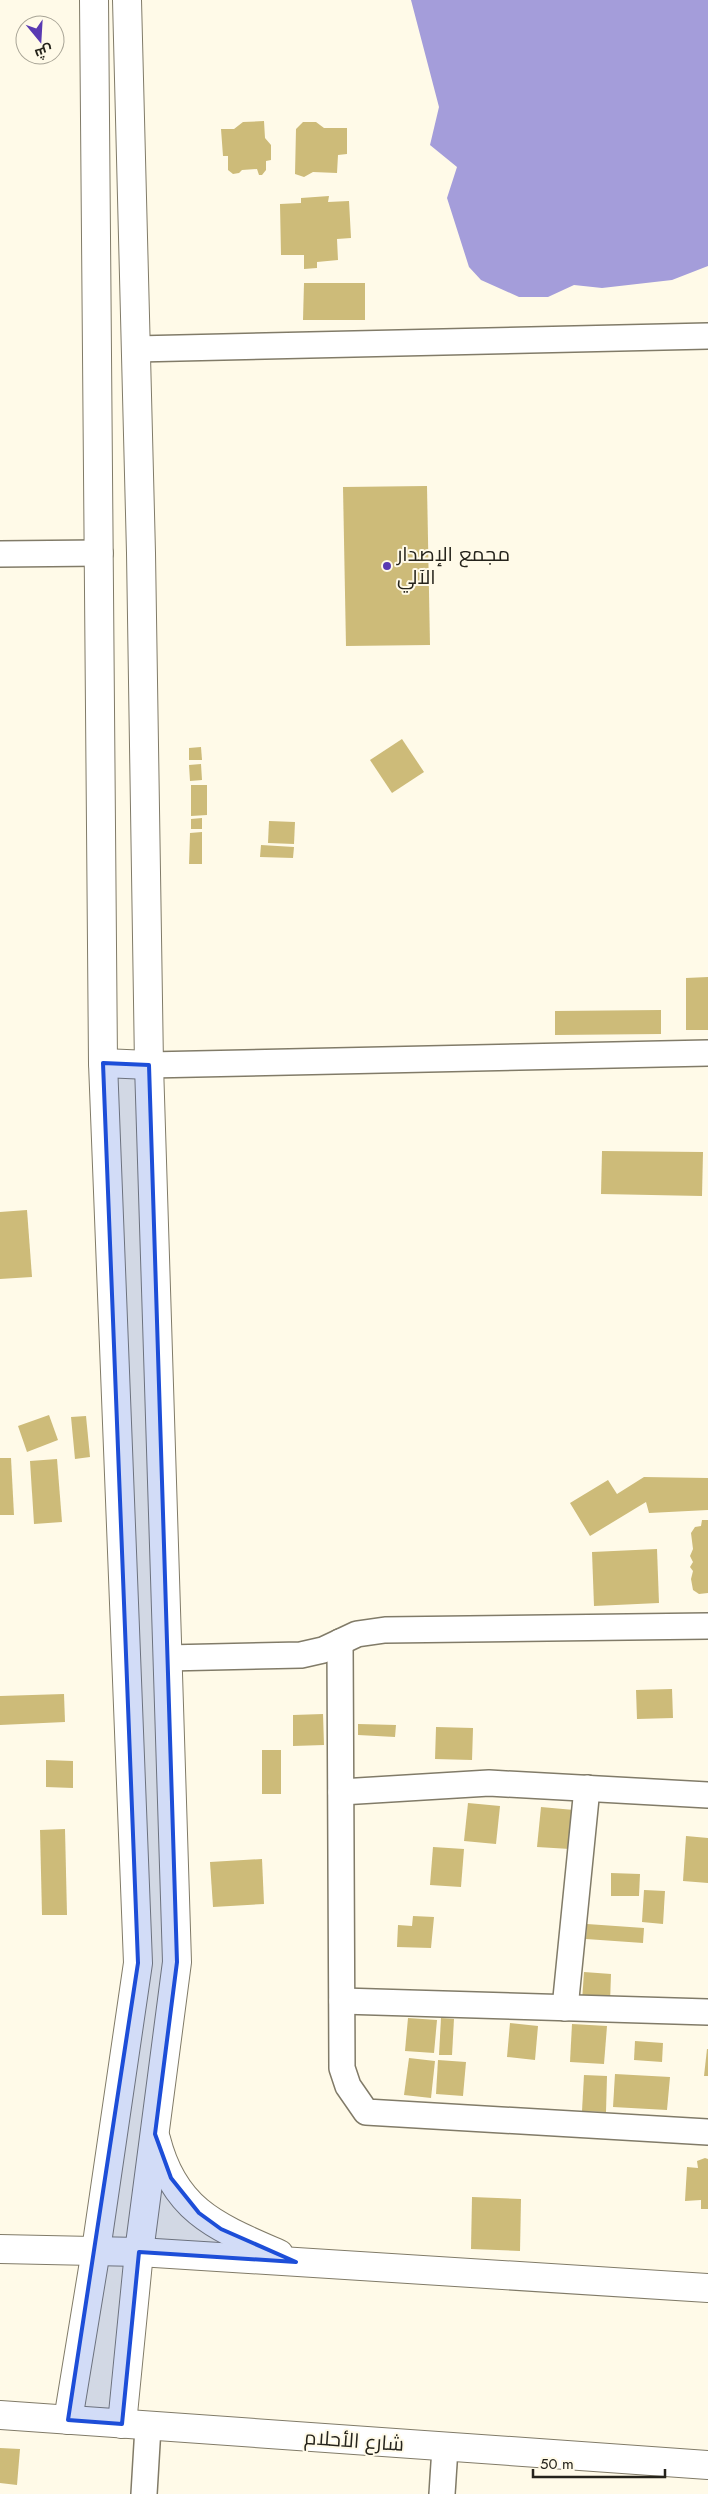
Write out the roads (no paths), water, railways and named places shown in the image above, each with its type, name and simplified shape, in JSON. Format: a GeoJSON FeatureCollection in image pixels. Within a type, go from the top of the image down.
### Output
{"type":"FeatureCollection","features":[{"type":"Feature","properties":{"kind":"main road"},"geometry":{"type":"LineString","coordinates":[[68,2420],[96,2250],[138,1963],[134,1804],[103,1063],[94,0]]}},
{"type":"Feature","properties":{"kind":"main road"},"geometry":{"type":"LineString","coordinates":[[122,2424],[139,2252],[177,1962],[149,1065],[136,349],[127,0]]}},
{"type":"Feature","properties":{"kind":"main road"},"geometry":{"type":"LineString","coordinates":[[103,1063],[149,1065]]}},
{"type":"Feature","properties":{"kind":"main road"},"geometry":{"type":"LineString","coordinates":[[134,1804],[171,1804]]}},
{"type":"Feature","properties":{"kind":"main road"},"geometry":{"type":"LineString","coordinates":[[155,2134],[158,2149],[171,2178],[199,2213],[221,2229],[296,2262]]}},
{"type":"Feature","properties":{"kind":"main road"},"geometry":{"type":"LineString","coordinates":[[0,2249],[139,2252],[708,2288]]}},
{"type":"Feature","properties":{"kind":"main road","name":"شارع الأحلام"},"geometry":{"type":"LineString","coordinates":[[0,2415],[708,2466]]}},
{"type":"Feature","properties":{"kind":"street"},"geometry":{"type":"LineString","coordinates":[[136,349],[708,336]]}},
{"type":"Feature","properties":{"kind":"street"},"geometry":{"type":"LineString","coordinates":[[0,554],[100,553]]}},
{"type":"Feature","properties":{"kind":"street"},"geometry":{"type":"LineString","coordinates":[[149,1065],[708,1053]]}},
{"type":"Feature","properties":{"kind":"street"},"geometry":{"type":"LineString","coordinates":[[167,1658],[301,1655],[323,1650],[358,1634],[385,1630],[708,1626]]}},
{"type":"Feature","properties":{"kind":"street"},"geometry":{"type":"LineString","coordinates":[[340,1642],[342,2068],[348,2086],[366,2112],[708,2132]]}},
{"type":"Feature","properties":{"kind":"street"},"geometry":{"type":"LineString","coordinates":[[340,1792],[489,1783],[708,1795]]}},
{"type":"Feature","properties":{"kind":"street"},"geometry":{"type":"LineString","coordinates":[[566,2008],[587,1788]]}},
{"type":"Feature","properties":{"kind":"street"},"geometry":{"type":"LineString","coordinates":[[342,2001],[708,2012]]}},
{"type":"Feature","properties":{"kind":"street"},"geometry":{"type":"LineString","coordinates":[[144,2494],[148,2427]]}},
{"type":"Feature","properties":{"kind":"street"},"geometry":{"type":"LineString","coordinates":[[442,2494],[445,2448]]}},
{"type":"Feature","properties":{"kind":"place","name":"مجمع الإصدار الآلي"},"geometry":{"type":"Point","coordinates":[387,566]}}]}
